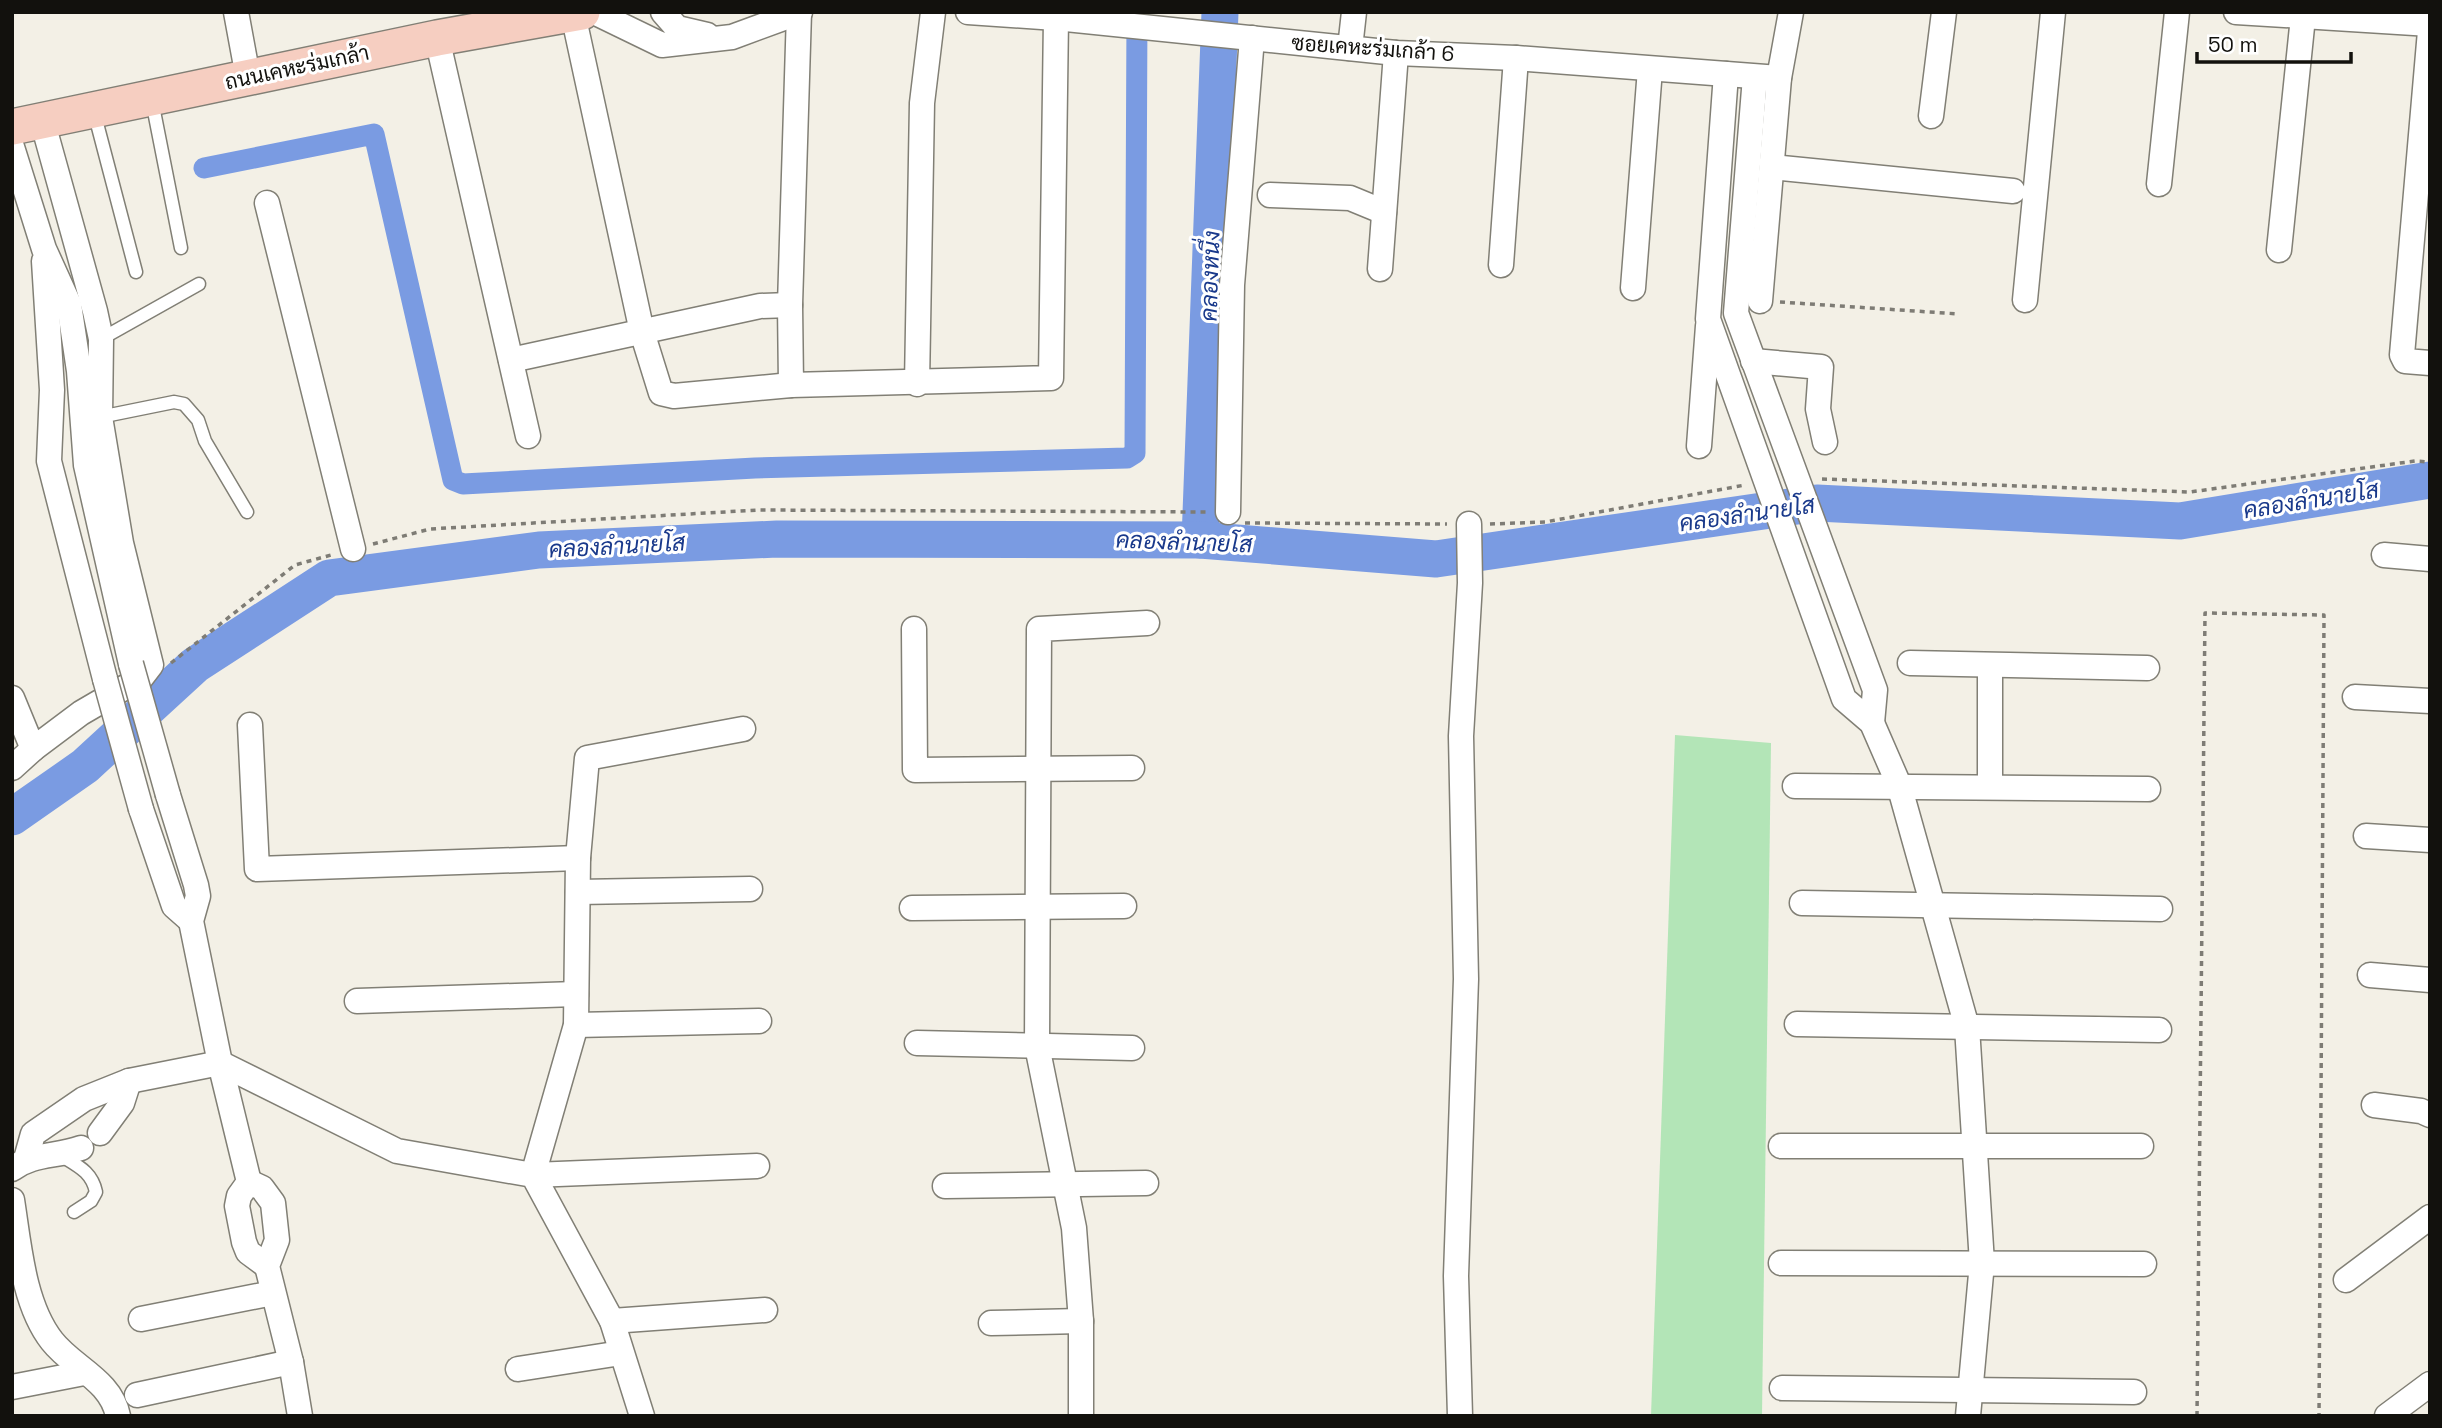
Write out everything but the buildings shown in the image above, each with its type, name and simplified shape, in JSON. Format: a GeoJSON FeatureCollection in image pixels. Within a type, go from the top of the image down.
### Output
{"type":"FeatureCollection","features":[{"type":"Feature","properties":{"kind":"street"},"geometry":{"type":"LineString","coordinates":[[236,12],[248,77]]}},
{"type":"Feature","properties":{"kind":"street"},"geometry":{"type":"LineString","coordinates":[[663,12],[677,28],[689,33],[732,37]]}},
{"type":"Feature","properties":{"kind":"street"},"geometry":{"type":"LineString","coordinates":[[917,384],[922,103],[933,12]]}},
{"type":"Feature","properties":{"kind":"street","name":"ซอยเคหะร่มเกล้า 6"},"geometry":{"type":"LineString","coordinates":[[968,12],[1056,18],[1396,53],[1516,58],[1767,77]]}},
{"type":"Feature","properties":{"kind":"street"},"geometry":{"type":"LineString","coordinates":[[1350,48],[1354,12]]}},
{"type":"Feature","properties":{"kind":"street"},"geometry":{"type":"LineString","coordinates":[[1790,12],[1767,77],[1736,313],[1875,690],[1872,723]]}},
{"type":"Feature","properties":{"kind":"street"},"geometry":{"type":"LineString","coordinates":[[1931,116],[1944,12]]}},
{"type":"Feature","properties":{"kind":"street"},"geometry":{"type":"LineString","coordinates":[[2025,300],[2053,12]]}},
{"type":"Feature","properties":{"kind":"street"},"geometry":{"type":"LineString","coordinates":[[2159,184],[2177,12]]}},
{"type":"Feature","properties":{"kind":"street"},"geometry":{"type":"LineString","coordinates":[[2236,12],[2430,24]]}},
{"type":"Feature","properties":{"kind":"street"},"geometry":{"type":"LineString","coordinates":[[583,13],[662,45],[732,37],[799,13],[790,305],[792,385]]}},
{"type":"Feature","properties":{"kind":"street"},"geometry":{"type":"LineString","coordinates":[[583,13],[642,332],[661,393],[665,396],[792,385],[917,384],[1051,378],[1056,18]]}},
{"type":"Feature","properties":{"kind":"street","name":"ถนนเคหะร่มเกล้า"},"geometry":{"type":"LineString","coordinates":[[27,123],[436,38],[583,13]]}},
{"type":"Feature","properties":{"kind":"street"},"geometry":{"type":"LineString","coordinates":[[2279,250],[2303,17]]}},
{"type":"Feature","properties":{"kind":"street"},"geometry":{"type":"LineString","coordinates":[[2430,31],[2419,254],[2403,359],[2430,363]]}},
{"type":"Feature","properties":{"kind":"street"},"geometry":{"type":"LineString","coordinates":[[1228,512],[1232,285],[1245,37]]}},
{"type":"Feature","properties":{"kind":"street"},"geometry":{"type":"LineString","coordinates":[[436,38],[528,436]]}},
{"type":"Feature","properties":{"kind":"street"},"geometry":{"type":"LineString","coordinates":[[1380,269],[1396,53]]}},
{"type":"Feature","properties":{"kind":"street"},"geometry":{"type":"LineString","coordinates":[[1502,265],[1516,58]]}},
{"type":"Feature","properties":{"kind":"street"},"geometry":{"type":"LineString","coordinates":[[1633,288],[1650,69]]}},
{"type":"Feature","properties":{"kind":"street"},"geometry":{"type":"LineString","coordinates":[[1699,446],[1726,74]]}},
{"type":"Feature","properties":{"kind":"street"},"geometry":{"type":"LineString","coordinates":[[1760,301],[1772,167],[1767,77]]}},
{"type":"Feature","properties":{"kind":"street"},"geometry":{"type":"LineString","coordinates":[[12,768],[81,713],[141,678],[151,665],[121,543],[100,417],[101,339],[27,123]]}},
{"type":"Feature","properties":{"kind":"street"},"geometry":{"type":"LineString","coordinates":[[12,148],[44,249],[69,304],[79,371],[86,465],[131,664],[198,896],[191,921],[220,1063],[249,1182],[239,1196],[237,1206],[244,1242],[248,1252],[267,1266]]}},
{"type":"Feature","properties":{"kind":"street"},"geometry":{"type":"LineString","coordinates":[[1772,167],[2013,191]]}},
{"type":"Feature","properties":{"kind":"street"},"geometry":{"type":"LineString","coordinates":[[1270,195],[1350,198],[1384,212]]}},
{"type":"Feature","properties":{"kind":"street"},"geometry":{"type":"LineString","coordinates":[[267,203],[353,549]]}},
{"type":"Feature","properties":{"kind":"street"},"geometry":{"type":"LineString","coordinates":[[44,249],[52,390],[50,461],[141,809],[174,906],[191,921]]}},
{"type":"Feature","properties":{"kind":"street"},"geometry":{"type":"LineString","coordinates":[[511,360],[760,306],[790,305]]}},
{"type":"Feature","properties":{"kind":"street"},"geometry":{"type":"LineString","coordinates":[[1708,319],[1844,699],[1872,723],[1899,785],[1966,1027],[1982,1263],[1968,1416]]}},
{"type":"Feature","properties":{"kind":"street"},"geometry":{"type":"LineString","coordinates":[[1719,348],[1745,337]]}},
{"type":"Feature","properties":{"kind":"street"},"geometry":{"type":"LineString","coordinates":[[1754,361],[1821,367],[1818,410],[1825,442]]}},
{"type":"Feature","properties":{"kind":"street"},"geometry":{"type":"LineString","coordinates":[[1460,1416],[1457,1276],[1466,979],[1461,736],[1470,583],[1469,524]]}},
{"type":"Feature","properties":{"kind":"street"},"geometry":{"type":"LineString","coordinates":[[2385,555],[2430,559]]}},
{"type":"Feature","properties":{"kind":"street"},"geometry":{"type":"LineString","coordinates":[[1082,1416],[1081,1321],[1074,1228],[1037,1046],[1040,629],[1147,623]]}},
{"type":"Feature","properties":{"kind":"street"},"geometry":{"type":"LineString","coordinates":[[914,629],[915,770],[1132,768]]}},
{"type":"Feature","properties":{"kind":"street"},"geometry":{"type":"LineString","coordinates":[[1910,663],[2147,668]]}},
{"type":"Feature","properties":{"kind":"street"},"geometry":{"type":"LineString","coordinates":[[1990,666],[1990,786]]}},
{"type":"Feature","properties":{"kind":"street"},"geometry":{"type":"LineString","coordinates":[[2355,697],[2430,701]]}},
{"type":"Feature","properties":{"kind":"street"},"geometry":{"type":"LineString","coordinates":[[12,698],[33,749]]}},
{"type":"Feature","properties":{"kind":"street"},"geometry":{"type":"LineString","coordinates":[[250,725],[257,869],[578,858]]}},
{"type":"Feature","properties":{"kind":"street"},"geometry":{"type":"LineString","coordinates":[[642,1416],[612,1321],[533,1175],[576,1025],[578,858],[587,758],[743,729]]}},
{"type":"Feature","properties":{"kind":"street"},"geometry":{"type":"LineString","coordinates":[[1794,786],[2148,789]]}},
{"type":"Feature","properties":{"kind":"street"},"geometry":{"type":"LineString","coordinates":[[2366,836],[2430,840]]}},
{"type":"Feature","properties":{"kind":"street"},"geometry":{"type":"LineString","coordinates":[[578,892],[750,889]]}},
{"type":"Feature","properties":{"kind":"street"},"geometry":{"type":"LineString","coordinates":[[1802,903],[2160,909]]}},
{"type":"Feature","properties":{"kind":"street"},"geometry":{"type":"LineString","coordinates":[[912,908],[1124,906]]}},
{"type":"Feature","properties":{"kind":"street"},"geometry":{"type":"LineString","coordinates":[[2370,975],[2430,980]]}},
{"type":"Feature","properties":{"kind":"street"},"geometry":{"type":"LineString","coordinates":[[357,1001],[576,993]]}},
{"type":"Feature","properties":{"kind":"street"},"geometry":{"type":"LineString","coordinates":[[576,1025],[760,1021]]}},
{"type":"Feature","properties":{"kind":"street"},"geometry":{"type":"LineString","coordinates":[[1797,1024],[2159,1030]]}},
{"type":"Feature","properties":{"kind":"street"},"geometry":{"type":"LineString","coordinates":[[917,1043],[1132,1048]]}},
{"type":"Feature","properties":{"kind":"street"},"geometry":{"type":"LineString","coordinates":[[19,1164],[33,1134],[85,1099],[129,1081],[220,1063],[397,1152],[533,1175],[757,1166]]}},
{"type":"Feature","properties":{"kind":"street"},"geometry":{"type":"LineString","coordinates":[[100,1133],[122,1103],[129,1081]]}},
{"type":"Feature","properties":{"kind":"street"},"geometry":{"type":"LineString","coordinates":[[2374,1105],[2421,1111],[2430,1115]]}},
{"type":"Feature","properties":{"kind":"street"},"geometry":{"type":"LineString","coordinates":[[1781,1146],[2141,1146]]}},
{"type":"Feature","properties":{"kind":"street"},"geometry":{"type":"LineString","coordinates":[[19,1164],[71,1152]]}},
{"type":"Feature","properties":{"kind":"street"},"geometry":{"type":"LineString","coordinates":[[249,1182],[262,1188],[273,1203],[277,1240],[267,1266],[291,1362],[300,1416]]}},
{"type":"Feature","properties":{"kind":"street"},"geometry":{"type":"LineString","coordinates":[[945,1186],[1146,1183]]}},
{"type":"Feature","properties":{"kind":"street"},"geometry":{"type":"LineString","coordinates":[[12,1200],[32,1300],[50,1340],[84,1373],[105,1387],[116,1401],[118,1416]]}},
{"type":"Feature","properties":{"kind":"street"},"geometry":{"type":"LineString","coordinates":[[2346,1280],[2430,1217]]}},
{"type":"Feature","properties":{"kind":"street"},"geometry":{"type":"LineString","coordinates":[[1781,1263],[2144,1264]]}},
{"type":"Feature","properties":{"kind":"street"},"geometry":{"type":"LineString","coordinates":[[141,1319],[273,1293]]}},
{"type":"Feature","properties":{"kind":"street"},"geometry":{"type":"LineString","coordinates":[[612,1321],[765,1310]]}},
{"type":"Feature","properties":{"kind":"street"},"geometry":{"type":"LineString","coordinates":[[991,1323],[1081,1321]]}},
{"type":"Feature","properties":{"kind":"street"},"geometry":{"type":"LineString","coordinates":[[518,1369],[621,1353]]}},
{"type":"Feature","properties":{"kind":"street"},"geometry":{"type":"LineString","coordinates":[[137,1395],[291,1362]]}},
{"type":"Feature","properties":{"kind":"street"},"geometry":{"type":"LineString","coordinates":[[12,1387],[84,1373]]}},
{"type":"Feature","properties":{"kind":"street"},"geometry":{"type":"LineString","coordinates":[[2387,1416],[2430,1384]]}},
{"type":"Feature","properties":{"kind":"street"},"geometry":{"type":"LineString","coordinates":[[1782,1388],[2134,1392]]}},
{"type":"Feature","properties":{"kind":"lane"},"geometry":{"type":"LineString","coordinates":[[151,98],[181,248]]}},
{"type":"Feature","properties":{"kind":"lane"},"geometry":{"type":"LineString","coordinates":[[93,108],[136,272]]}},
{"type":"Feature","properties":{"kind":"lane"},"geometry":{"type":"LineString","coordinates":[[101,339],[199,284]]}},
{"type":"Feature","properties":{"kind":"lane"},"geometry":{"type":"LineString","coordinates":[[100,417],[174,402],[184,404],[198,420],[205,441],[247,512]]}},
{"type":"Feature","properties":{"kind":"lane"},"geometry":{"type":"LineString","coordinates":[[71,1152],[90,1174],[96,1192],[91,1201],[74,1212]]}},
{"type":"Feature","properties":{"kind":"path"},"geometry":{"type":"LineString","coordinates":[[1760,301],[1959,314]]}},
{"type":"Feature","properties":{"kind":"path"},"geometry":{"type":"LineString","coordinates":[[1810,478],[2190,492],[2415,461],[2430,462]]}},
{"type":"Feature","properties":{"kind":"path"},"geometry":{"type":"LineString","coordinates":[[165,668],[295,565],[430,529],[758,510],[1228,512],[1246,524],[1545,522],[1757,482]]}},
{"type":"Feature","properties":{"kind":"path"},"geometry":{"type":"LineString","coordinates":[[2197,1416],[2205,613],[2325,615],[2319,1416]]}},
{"type":"Feature","properties":{"kind":"green space"},"geometry":{"type":"Polygon","coordinates":[[[1675,735],[1771,743],[1762,1416],[1651,1416],[1675,735]]]}},
{"type":"Feature","properties":{"kind":"waterway"},"geometry":{"type":"LineString","coordinates":[[204,168],[374,134],[453,480],[463,484],[755,468],[1127,458],[1135,453],[1137,12]]}},
{"type":"Feature","properties":{"kind":"waterway","name":"คลองหนึ่ง"},"geometry":{"type":"LineString","coordinates":[[1200,540],[1220,12]]}},
{"type":"Feature","properties":{"kind":"waterway","name":"คลองลำนายโส"},"geometry":{"type":"LineString","coordinates":[[12,817],[85,766],[195,665],[329,578],[539,550],[777,539],[1200,540],[1436,559],[1817,503],[2180,521],[2430,480]]}}]}
